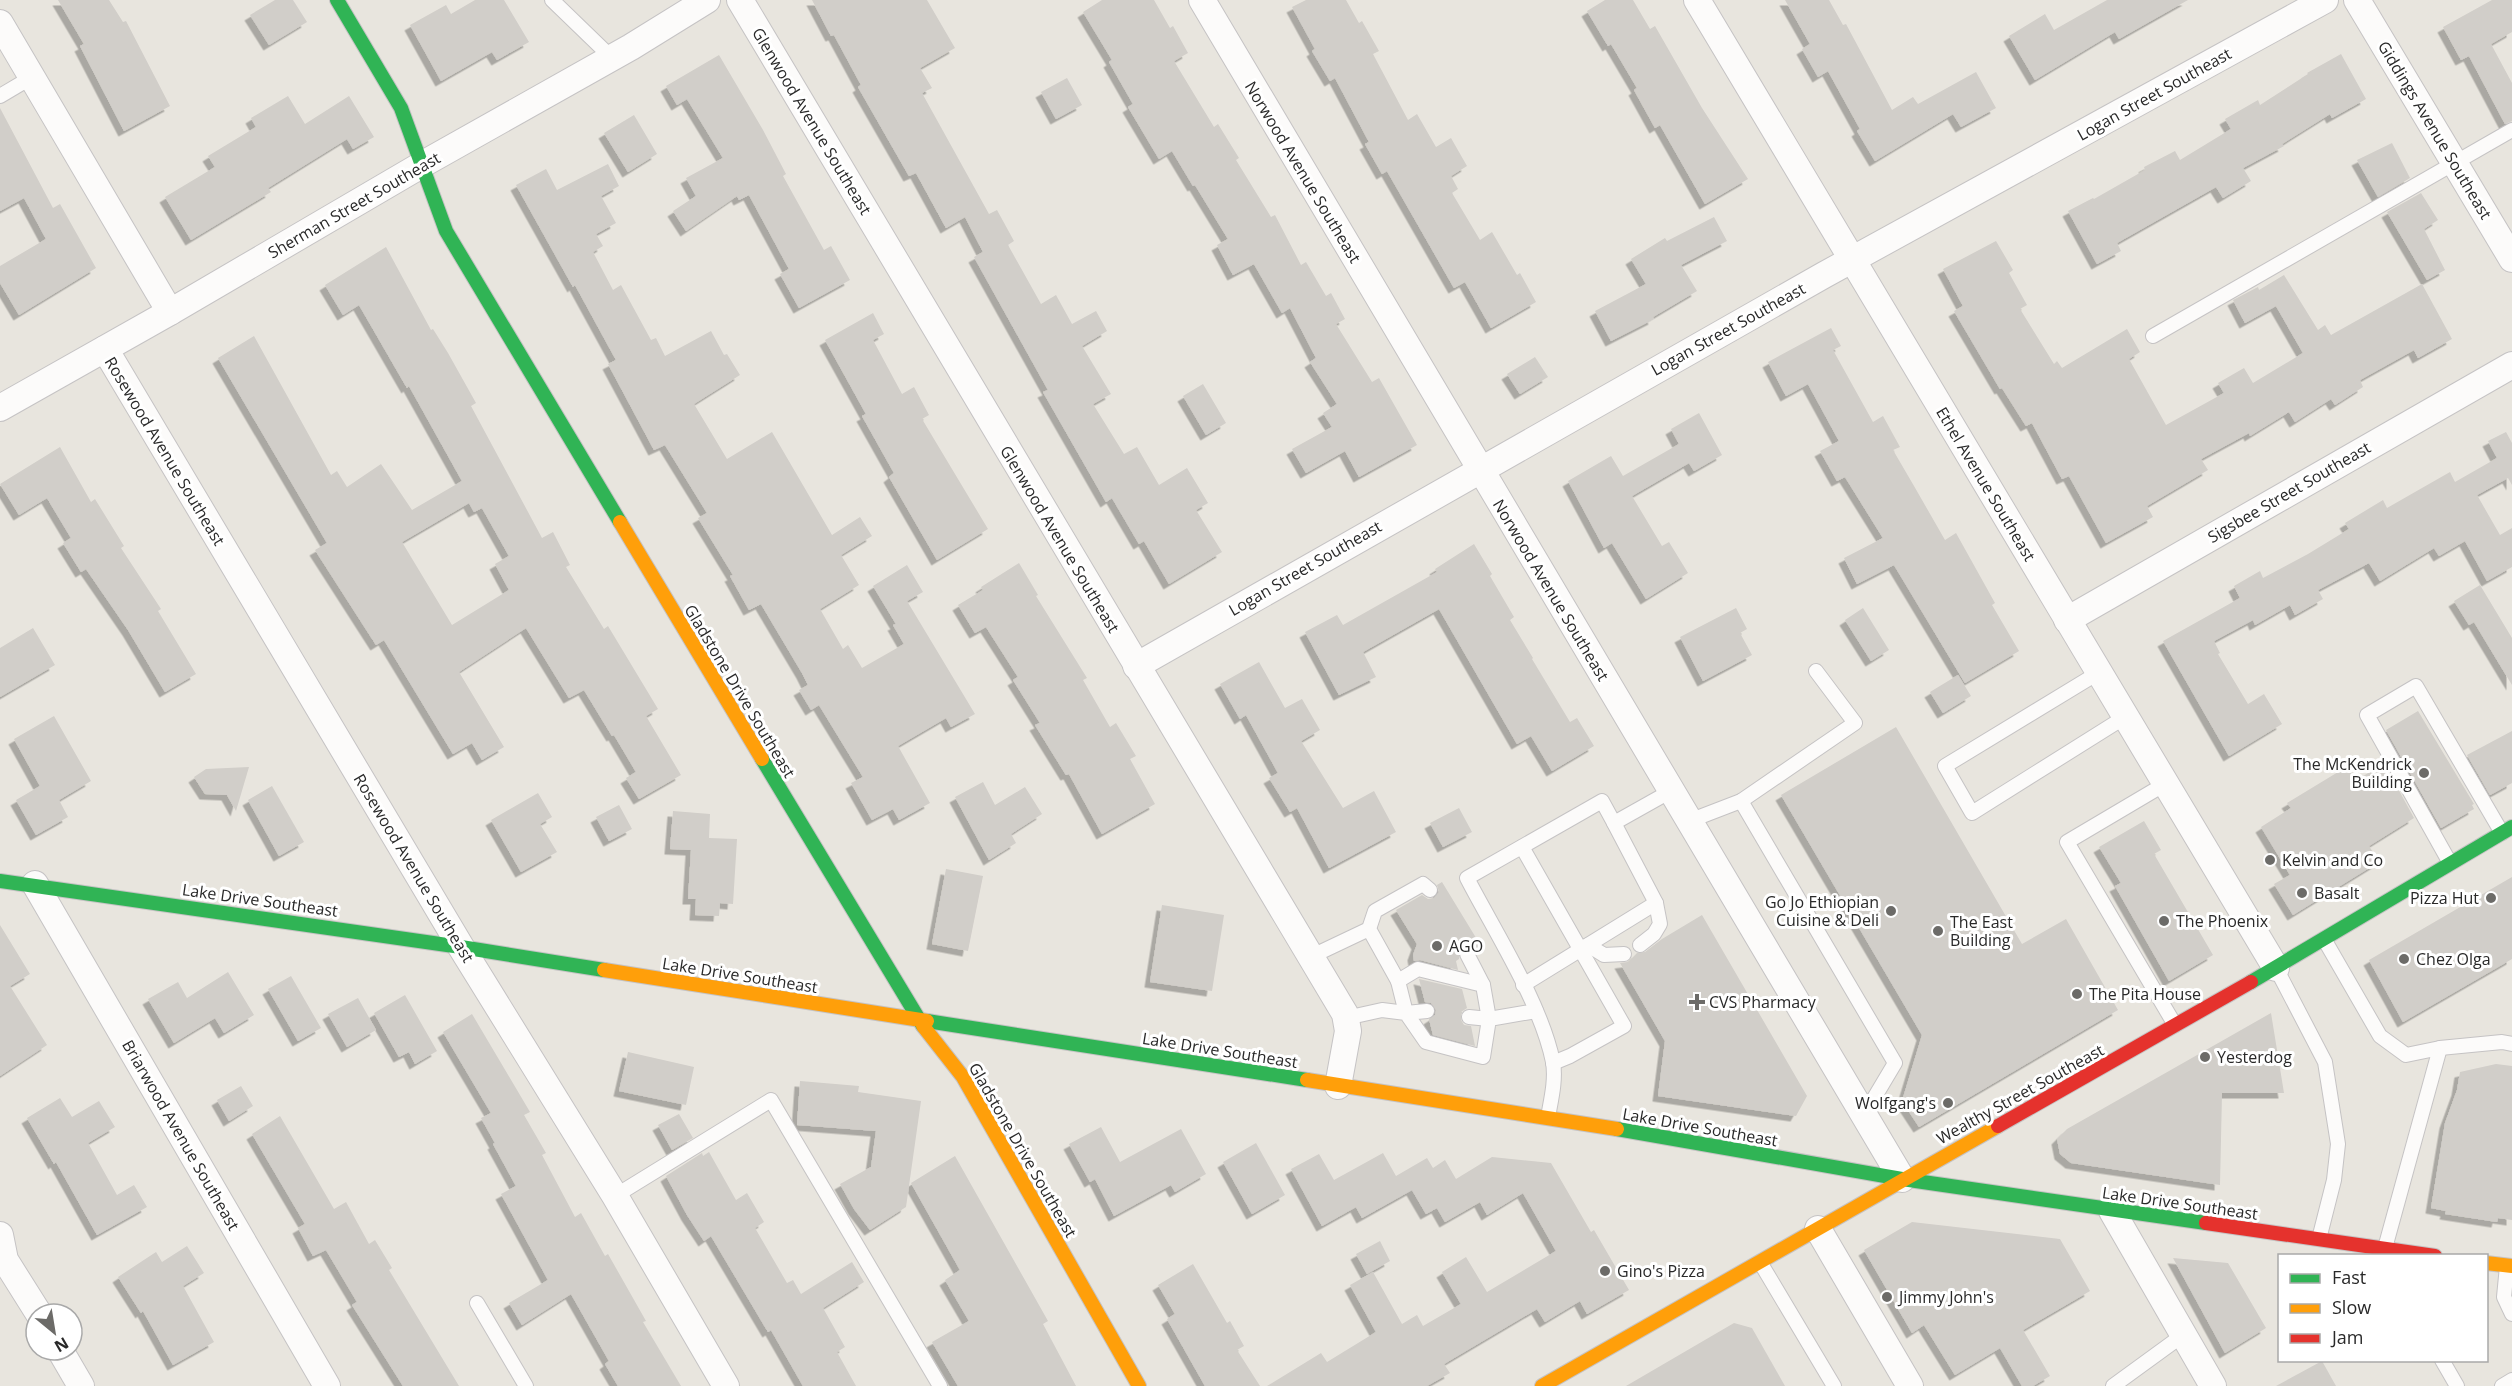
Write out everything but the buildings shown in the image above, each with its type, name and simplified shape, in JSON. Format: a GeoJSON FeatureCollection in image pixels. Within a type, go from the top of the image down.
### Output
{"type":"FeatureCollection","features":[{"type":"Feature","properties":{"kind":"main road","name":"Gladstone Drive Southeast"},"geometry":{"type":"LineString","coordinates":[[337,0],[401,108],[446,231],[918,1020],[963,1077],[1139,1386]]}},
{"type":"Feature","properties":{"kind":"main road","name":"Wealthy Street Southeast"},"geometry":{"type":"LineString","coordinates":[[1542,1386],[2276,968],[2507,830]]}},
{"type":"Feature","properties":{"kind":"main road","name":"Lake Drive Southeast"},"geometry":{"type":"LineString","coordinates":[[0,880],[461,947],[1338,1086],[1548,1117],[1902,1179],[2409,1254]]}},
{"type":"Feature","properties":{"kind":"main road"},"geometry":{"type":"LineString","coordinates":[[2488,1263],[2509,1266]]}},
{"type":"Feature","properties":{"kind":"street","name":"Sherman Street Southeast"},"geometry":{"type":"LineString","coordinates":[[0,408],[423,164],[612,58],[707,0]]}},
{"type":"Feature","properties":{"kind":"street","name":"Glenwood Avenue Southeast"},"geometry":{"type":"LineString","coordinates":[[740,0],[1346,1018]]}},
{"type":"Feature","properties":{"kind":"street","name":"Norwood Avenue Southeast"},"geometry":{"type":"LineString","coordinates":[[1202,0],[1902,1179]]}},
{"type":"Feature","properties":{"kind":"street","name":"Ethel Avenue Southeast"},"geometry":{"type":"LineString","coordinates":[[1696,0],[2276,968]]}},
{"type":"Feature","properties":{"kind":"street","name":"Logan Street Southeast"},"geometry":{"type":"LineString","coordinates":[[1136,666],[1479,469],[1852,260],[2325,0]]}},
{"type":"Feature","properties":{"kind":"street","name":"Giddings Avenue Southeast"},"geometry":{"type":"LineString","coordinates":[[2357,0],[2512,259]]}},
{"type":"Feature","properties":{"kind":"street"},"geometry":{"type":"LineString","coordinates":[[0,23],[170,312]]}},
{"type":"Feature","properties":{"kind":"street","name":"Rosewood Avenue Southeast"},"geometry":{"type":"LineString","coordinates":[[105,349],[461,947],[615,1196],[726,1386]]}},
{"type":"Feature","properties":{"kind":"street","name":"Sigsbee Street Southeast"},"geometry":{"type":"LineString","coordinates":[[2067,620],[2512,365]]}},
{"type":"Feature","properties":{"kind":"street","name":"Briarwood Avenue Southeast"},"geometry":{"type":"LineString","coordinates":[[35,884],[327,1386]]}},
{"type":"Feature","properties":{"kind":"street"},"geometry":{"type":"LineString","coordinates":[[1338,1086],[1348,1031],[1346,1018]]}},
{"type":"Feature","properties":{"kind":"street"},"geometry":{"type":"LineString","coordinates":[[2112,1211],[2213,1386]]}},
{"type":"Feature","properties":{"kind":"street"},"geometry":{"type":"LineString","coordinates":[[1818,1229],[1909,1386]]}},
{"type":"Feature","properties":{"kind":"street"},"geometry":{"type":"LineString","coordinates":[[0,1235],[4,1260],[31,1302]]}},
{"type":"Feature","properties":{"kind":"street"},"geometry":{"type":"LineString","coordinates":[[67,1362],[81,1386]]}},
{"type":"Feature","properties":{"kind":"lane"},"geometry":{"type":"LineString","coordinates":[[552,0],[612,58]]}},
{"type":"Feature","properties":{"kind":"lane"},"geometry":{"type":"LineString","coordinates":[[0,96],[32,77]]}},
{"type":"Feature","properties":{"kind":"lane"},"geometry":{"type":"LineString","coordinates":[[2153,336],[2512,130]]}},
{"type":"Feature","properties":{"kind":"lane"},"geometry":{"type":"LineString","coordinates":[[1689,821],[1741,801],[1855,723],[1816,670]]}},
{"type":"Feature","properties":{"kind":"lane"},"geometry":{"type":"LineString","coordinates":[[2098,673],[1945,766],[1972,813],[2125,717]]}},
{"type":"Feature","properties":{"kind":"lane"},"geometry":{"type":"LineString","coordinates":[[2450,863],[2367,715],[2416,687],[2507,830]]}},
{"type":"Feature","properties":{"kind":"lane"},"geometry":{"type":"LineString","coordinates":[[2165,784],[2067,842],[2175,1024]]}},
{"type":"Feature","properties":{"kind":"lane"},"geometry":{"type":"LineString","coordinates":[[1614,823],[1671,791]]}},
{"type":"Feature","properties":{"kind":"lane"},"geometry":{"type":"LineString","coordinates":[[1548,1117],[1553,1086],[1553,1063],[1536,1011],[1467,878],[1602,801],[1656,903],[1660,924],[1654,934],[1640,945]]}},
{"type":"Feature","properties":{"kind":"lane"},"geometry":{"type":"LineString","coordinates":[[1741,801],[1895,1063],[1864,1115]]}},
{"type":"Feature","properties":{"kind":"lane"},"geometry":{"type":"LineString","coordinates":[[1522,847],[1584,948],[1624,1026],[1553,1063]]}},
{"type":"Feature","properties":{"kind":"lane"},"geometry":{"type":"LineString","coordinates":[[1430,890],[1423,884],[1375,911],[1370,929],[1398,981],[1406,1013],[1426,1042],[1483,1057],[1489,1019],[1483,985],[1467,954]]}},
{"type":"Feature","properties":{"kind":"lane"},"geometry":{"type":"LineString","coordinates":[[1523,985],[1656,903]]}},
{"type":"Feature","properties":{"kind":"lane"},"geometry":{"type":"LineString","coordinates":[[1310,957],[1370,929]]}},
{"type":"Feature","properties":{"kind":"lane"},"geometry":{"type":"LineString","coordinates":[[2324,939],[2380,1036],[2406,1055],[2440,1048],[2502,1042],[2512,1044]]}},
{"type":"Feature","properties":{"kind":"lane"},"geometry":{"type":"LineString","coordinates":[[1584,948],[1604,955],[1624,954]]}},
{"type":"Feature","properties":{"kind":"lane"},"geometry":{"type":"LineString","coordinates":[[2276,968],[2325,1062],[2338,1144],[2334,1180],[2319,1239]]}},
{"type":"Feature","properties":{"kind":"lane"},"geometry":{"type":"LineString","coordinates":[[1398,981],[1418,969],[1483,985]]}},
{"type":"Feature","properties":{"kind":"lane"},"geometry":{"type":"LineString","coordinates":[[1346,1018],[1382,1010],[1406,1013],[1427,1011]]}},
{"type":"Feature","properties":{"kind":"lane"},"geometry":{"type":"LineString","coordinates":[[1469,1017],[1489,1019],[1536,1011]]}},
{"type":"Feature","properties":{"kind":"lane"},"geometry":{"type":"LineString","coordinates":[[2385,1249],[2440,1048]]}},
{"type":"Feature","properties":{"kind":"lane"},"geometry":{"type":"LineString","coordinates":[[615,1196],[771,1100],[940,1386]]}},
{"type":"Feature","properties":{"kind":"lane"},"geometry":{"type":"LineString","coordinates":[[1760,1262],[1834,1386]]}},
{"type":"Feature","properties":{"kind":"lane"},"geometry":{"type":"LineString","coordinates":[[2509,1266],[2504,1297],[2512,1314]]}},
{"type":"Feature","properties":{"kind":"lane"},"geometry":{"type":"LineString","coordinates":[[477,1303],[526,1386]]}},
{"type":"Feature","properties":{"kind":"lane"},"geometry":{"type":"LineString","coordinates":[[2113,1386],[2187,1341]]}},
{"type":"Feature","properties":{"kind":"lane"},"geometry":{"type":"LineString","coordinates":[[2443,1362],[2457,1386]]}},
{"type":"Feature","properties":{"kind":"lane"},"geometry":{"type":"LineString","coordinates":[[2502,1386],[2512,1380]]}},
{"type":"Feature","properties":{"kind":"traffic: fast"},"geometry":{"type":"LineString","coordinates":[[337,0],[401,108],[446,231],[620,522]]}},
{"type":"Feature","properties":{"kind":"traffic: fast"},"geometry":{"type":"LineString","coordinates":[[762,759],[923,1026]]}},
{"type":"Feature","properties":{"kind":"traffic: fast"},"geometry":{"type":"LineString","coordinates":[[2251,982],[2512,827]]}},
{"type":"Feature","properties":{"kind":"traffic: fast"},"geometry":{"type":"LineString","coordinates":[[0,881],[461,947],[604,970]]}},
{"type":"Feature","properties":{"kind":"traffic: fast"},"geometry":{"type":"LineString","coordinates":[[927,1021],[1307,1080]]}},
{"type":"Feature","properties":{"kind":"traffic: fast"},"geometry":{"type":"LineString","coordinates":[[1617,1129],[1902,1179],[2206,1223]]}},
{"type":"Feature","properties":{"kind":"traffic: slow"},"geometry":{"type":"LineString","coordinates":[[620,522],[762,759]]}},
{"type":"Feature","properties":{"kind":"traffic: slow"},"geometry":{"type":"LineString","coordinates":[[604,970],[927,1021]]}},
{"type":"Feature","properties":{"kind":"traffic: slow"},"geometry":{"type":"LineString","coordinates":[[923,1026],[963,1077],[1139,1386]]}},
{"type":"Feature","properties":{"kind":"traffic: slow"},"geometry":{"type":"LineString","coordinates":[[1307,1080],[1617,1129]]}},
{"type":"Feature","properties":{"kind":"traffic: slow"},"geometry":{"type":"LineString","coordinates":[[1542,1386],[1998,1126]]}},
{"type":"Feature","properties":{"kind":"traffic: slow"},"geometry":{"type":"LineString","coordinates":[[2488,1263],[2512,1266]]}},
{"type":"Feature","properties":{"kind":"traffic: jam"},"geometry":{"type":"LineString","coordinates":[[1998,1126],[2251,982]]}},
{"type":"Feature","properties":{"kind":"traffic: jam"},"geometry":{"type":"LineString","coordinates":[[2206,1223],[2421,1254]]}},
{"type":"Feature","properties":{"kind":"place","name":"The McKendrick Building"},"geometry":{"type":"Point","coordinates":[2424,773]}},
{"type":"Feature","properties":{"kind":"place","name":"Kelvin and Co"},"geometry":{"type":"Point","coordinates":[2270,860]}},
{"type":"Feature","properties":{"kind":"place","name":"Basalt"},"geometry":{"type":"Point","coordinates":[2302,893]}},
{"type":"Feature","properties":{"kind":"place","name":"Pizza Hut"},"geometry":{"type":"Point","coordinates":[2491,898]}},
{"type":"Feature","properties":{"kind":"place","name":"Go Jo Ethiopian Cuisine & Deli"},"geometry":{"type":"Point","coordinates":[1891,911]}},
{"type":"Feature","properties":{"kind":"place","name":"The Phoenix"},"geometry":{"type":"Point","coordinates":[2164,921]}},
{"type":"Feature","properties":{"kind":"place","name":"The East Building"},"geometry":{"type":"Point","coordinates":[1938,931]}},
{"type":"Feature","properties":{"kind":"place","name":"AGO"},"geometry":{"type":"Point","coordinates":[1437,946]}},
{"type":"Feature","properties":{"kind":"place","name":"Chez Olga"},"geometry":{"type":"Point","coordinates":[2404,959]}},
{"type":"Feature","properties":{"kind":"place","name":"The Pita House"},"geometry":{"type":"Point","coordinates":[2077,994]}},
{"type":"Feature","properties":{"kind":"place","name":"CVS Pharmacy"},"geometry":{"type":"Point","coordinates":[1697,1002]}},
{"type":"Feature","properties":{"kind":"place","name":"Yesterdog"},"geometry":{"type":"Point","coordinates":[2205,1057]}},
{"type":"Feature","properties":{"kind":"place","name":"Wolfgang's"},"geometry":{"type":"Point","coordinates":[1948,1103]}},
{"type":"Feature","properties":{"kind":"place","name":"Gino's Pizza"},"geometry":{"type":"Point","coordinates":[1605,1271]}},
{"type":"Feature","properties":{"kind":"place","name":"Jimmy John's"},"geometry":{"type":"Point","coordinates":[1887,1297]}}]}
